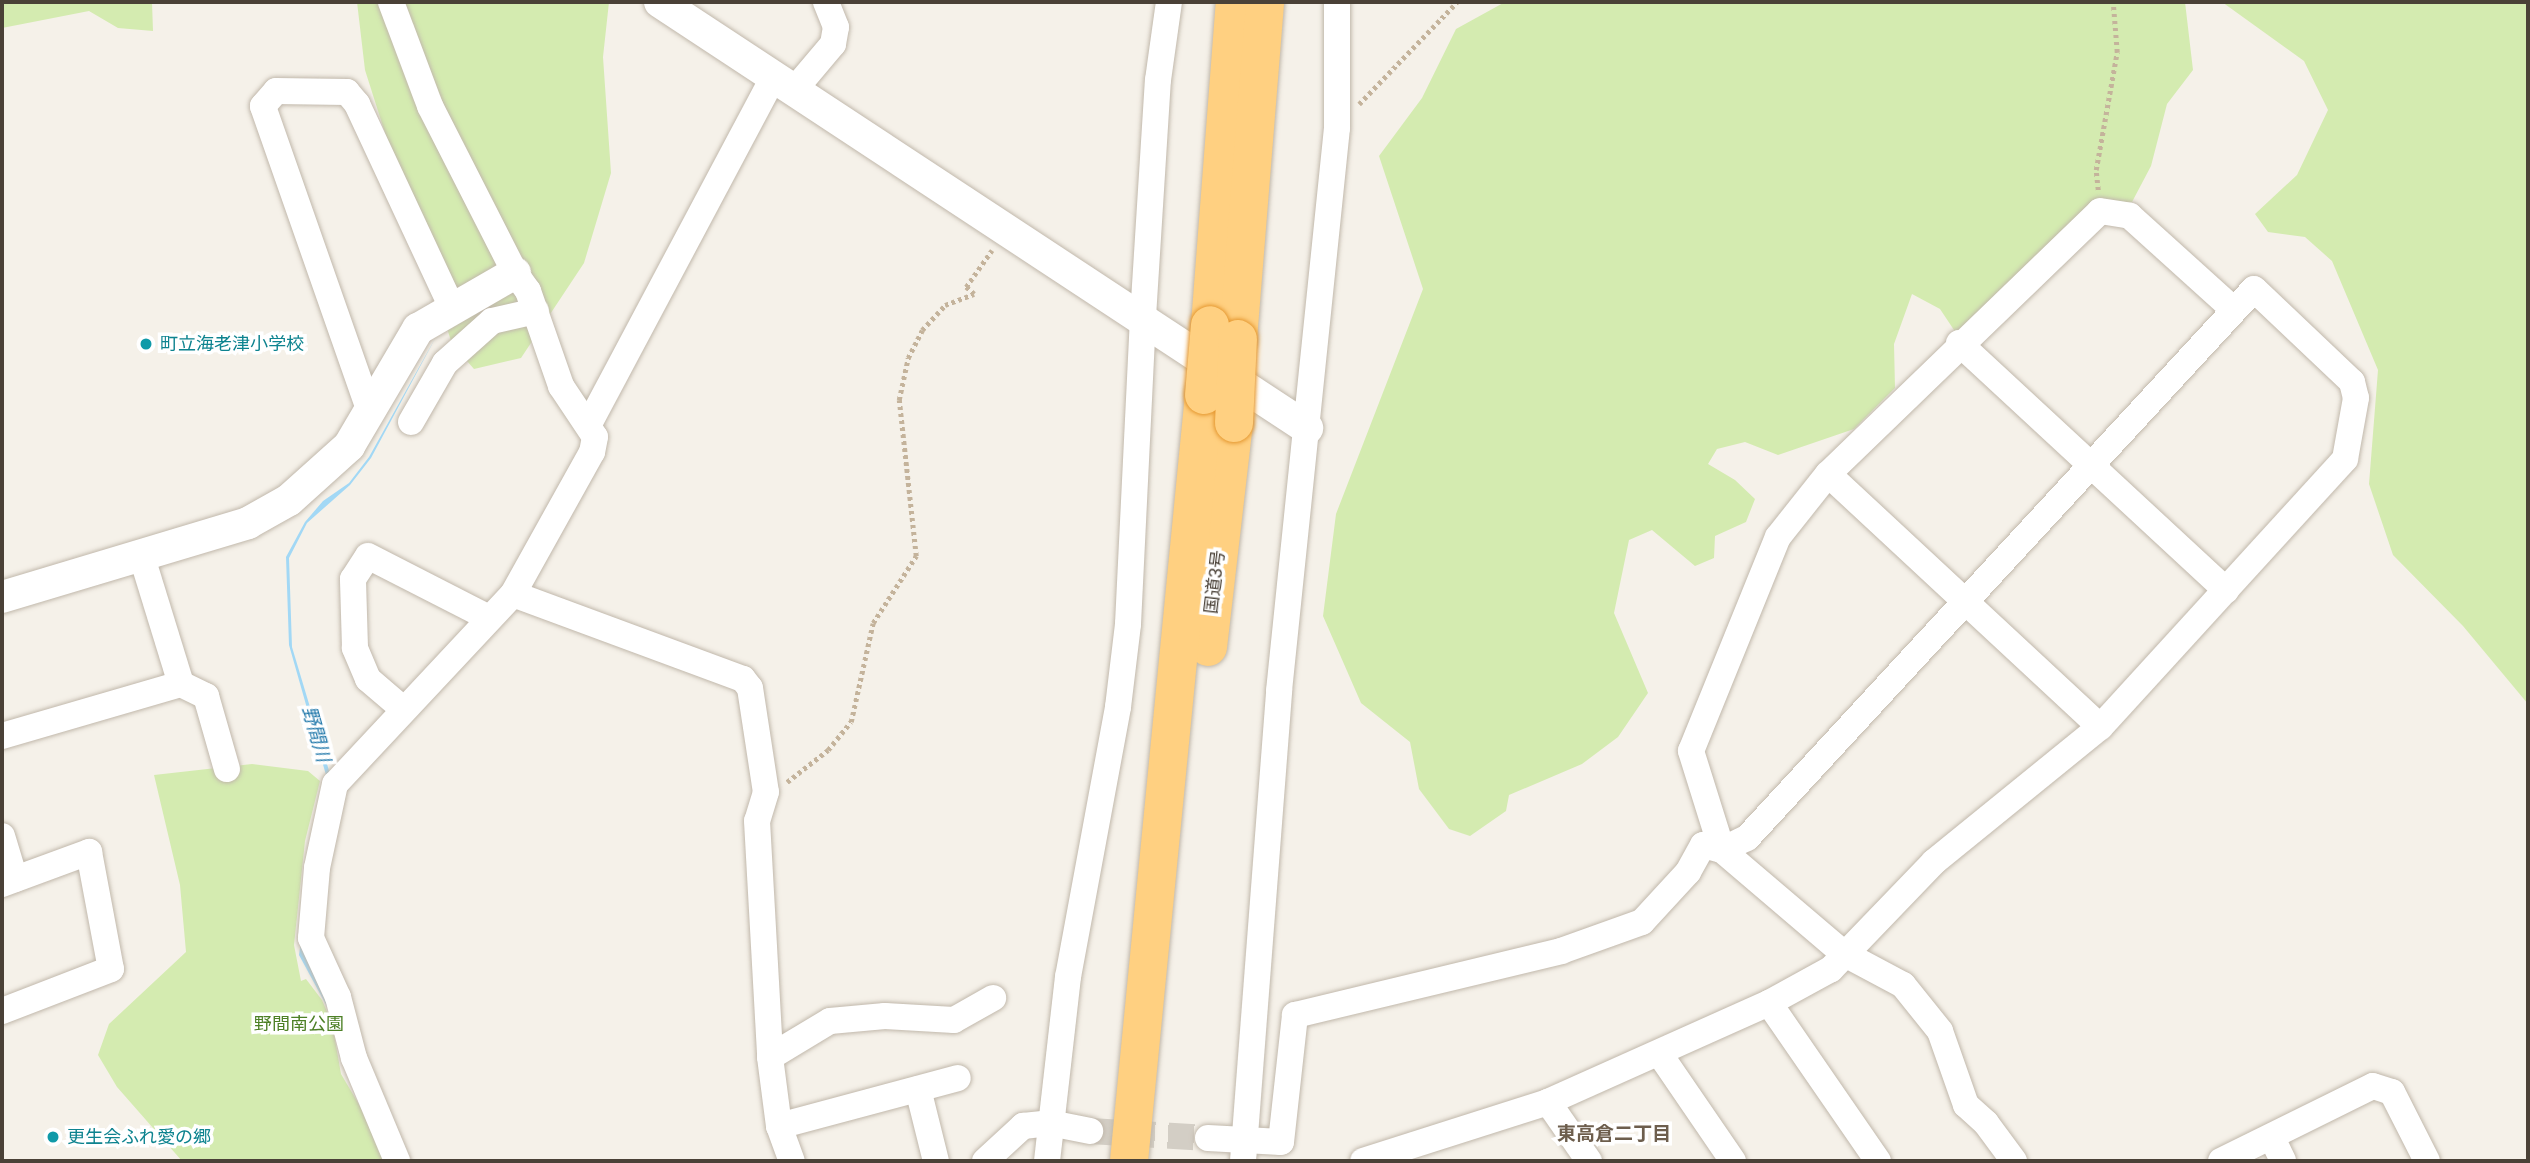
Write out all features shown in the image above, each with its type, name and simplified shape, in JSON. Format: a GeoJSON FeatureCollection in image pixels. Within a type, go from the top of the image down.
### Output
{"type":"FeatureCollection","features":[{"type":"Feature","properties":{"kind":"highway","name":"国道3号"},"geometry":{"type":"LineString","coordinates":[[1156,1161],[1234,423],[1224,332],[1235,2]]}},
{"type":"Feature","properties":{"kind":"highway","name":"国道3号"},"geometry":{"type":"LineString","coordinates":[[1129,1161],[1203,395],[1224,332],[1265,2]]}},
{"type":"Feature","properties":{"kind":"street"},"geometry":{"type":"LineString","coordinates":[[391,2],[430,106],[536,311],[561,386],[589,424],[595,437],[592,452],[513,594],[487,617],[335,783],[317,868],[311,938],[338,997],[354,1058],[397,1161]]}},
{"type":"Feature","properties":{"kind":"street"},"geometry":{"type":"LineString","coordinates":[[660,2],[1143,317],[1307,428]]}},
{"type":"Feature","properties":{"kind":"street"},"geometry":{"type":"LineString","coordinates":[[589,424],[784,83],[828,57],[836,27],[826,2]]}},
{"type":"Feature","properties":{"kind":"street"},"geometry":{"type":"LineString","coordinates":[[1047,1161],[1068,977],[1118,707],[1128,624],[1158,80],[1168,2]]}},
{"type":"Feature","properties":{"kind":"street"},"geometry":{"type":"LineString","coordinates":[[1243,1152],[1279,691],[1337,128],[1337,2]]}},
{"type":"Feature","properties":{"kind":"street"},"geometry":{"type":"LineString","coordinates":[[370,412],[263,106],[276,91],[347,92],[357,104],[452,308]]}},
{"type":"Feature","properties":{"kind":"street"},"geometry":{"type":"LineString","coordinates":[[1722,850],[1691,751],[1778,537],[1828,474],[1959,343],[2100,211],[2130,216],[2234,310]]}},
{"type":"Feature","properties":{"kind":"street"},"geometry":{"type":"LineString","coordinates":[[2,597],[248,523],[289,500],[329,469],[370,412],[418,329],[515,273]]}},
{"type":"Feature","properties":{"kind":"street"},"geometry":{"type":"LineString","coordinates":[[1363,1161],[1436,1152],[1659,1054],[1769,1003],[1831,969],[1843,953],[1934,862],[2100,727],[2345,459],[2356,398],[2352,382],[2254,289],[1747,838],[1722,850]]}},
{"type":"Feature","properties":{"kind":"street"},"geometry":{"type":"LineString","coordinates":[[411,422],[454,354],[492,321],[536,311]]}},
{"type":"Feature","properties":{"kind":"street"},"geometry":{"type":"LineString","coordinates":[[1959,343],[2226,590]]}},
{"type":"Feature","properties":{"kind":"street"},"geometry":{"type":"LineString","coordinates":[[1828,474],[2100,727]]}},
{"type":"Feature","properties":{"kind":"street"},"geometry":{"type":"LineString","coordinates":[[403,709],[368,679],[355,648],[353,579],[368,556],[487,617]]}},
{"type":"Feature","properties":{"kind":"street"},"geometry":{"type":"LineString","coordinates":[[142,557],[181,684]]}},
{"type":"Feature","properties":{"kind":"street"},"geometry":{"type":"LineString","coordinates":[[513,594],[743,679],[754,697],[765,792],[757,821],[770,1057],[779,1126],[792,1161]]}},
{"type":"Feature","properties":{"kind":"street"},"geometry":{"type":"LineString","coordinates":[[2,736],[181,684],[206,696],[226,768]]}},
{"type":"Feature","properties":{"kind":"street"},"geometry":{"type":"LineString","coordinates":[[2,835],[8,882],[89,852],[110,969],[2,1011]]}},
{"type":"Feature","properties":{"kind":"street"},"geometry":{"type":"LineString","coordinates":[[1208,1138],[1243,1152],[1281,1142],[1295,1015],[1561,951],[1642,922],[1688,872],[1703,845],[1722,850],[1843,953],[1903,985],[1940,1031],[1966,1105],[1986,1123],[2014,1161]]}},
{"type":"Feature","properties":{"kind":"street"},"geometry":{"type":"LineString","coordinates":[[770,1057],[830,1021],[885,1016],[954,1020],[993,998]]}},
{"type":"Feature","properties":{"kind":"street"},"geometry":{"type":"LineString","coordinates":[[1769,1003],[1878,1161]]}},
{"type":"Feature","properties":{"kind":"street"},"geometry":{"type":"LineString","coordinates":[[1659,1054],[1733,1161]]}},
{"type":"Feature","properties":{"kind":"street"},"geometry":{"type":"LineString","coordinates":[[779,1126],[958,1078]]}},
{"type":"Feature","properties":{"kind":"street"},"geometry":{"type":"LineString","coordinates":[[2221,1161],[2277,1150],[2373,1086],[2392,1092],[2427,1161]]}},
{"type":"Feature","properties":{"kind":"street"},"geometry":{"type":"LineString","coordinates":[[918,1089],[936,1161]]}},
{"type":"Feature","properties":{"kind":"street"},"geometry":{"type":"LineString","coordinates":[[1548,1102],[1589,1161]]}},
{"type":"Feature","properties":{"kind":"street"},"geometry":{"type":"LineString","coordinates":[[985,1161],[1023,1126],[1050,1123],[1090,1131]]}},
{"type":"Feature","properties":{"kind":"path"},"geometry":{"type":"LineString","coordinates":[[1337,128],[1457,2]]}},
{"type":"Feature","properties":{"kind":"path"},"geometry":{"type":"LineString","coordinates":[[2100,211],[2096,170],[2117,52],[2113,2]]}},
{"type":"Feature","properties":{"kind":"path"},"geometry":{"type":"LineString","coordinates":[[765,792],[801,772],[828,750],[850,722],[873,623],[916,556],[899,400],[908,358],[922,330],[945,305],[974,294],[966,287],[1007,229]]}},
{"type":"Feature","properties":{"kind":"green space"},"geometry":{"type":"Polygon","coordinates":[[[2,2],[152,2],[153,31],[118,28],[89,11],[2,28],[2,2]]]}},
{"type":"Feature","properties":{"kind":"green space"},"geometry":{"type":"Polygon","coordinates":[[[357,2],[609,2],[603,57],[611,173],[584,263],[521,358],[474,369],[452,344],[365,70],[357,2]]]}},
{"type":"Feature","properties":{"kind":"green space"},"geometry":{"type":"Polygon","coordinates":[[[1505,2],[2185,2],[2193,70],[2167,104],[2151,166],[2132,202],[2057,240],[1956,333],[1940,309],[1912,294],[1894,344],[1895,388],[1854,429],[1778,455],[1745,442],[1717,449],[1708,464],[1735,480],[1755,499],[1746,522],[1715,536],[1714,558],[1695,566],[1652,530],[1629,540],[1614,613],[1648,693],[1618,737],[1582,764],[1509,795],[1506,811],[1470,836],[1449,829],[1419,789],[1410,742],[1361,703],[1323,616],[1336,514],[1423,289],[1379,156],[1422,98],[1456,29],[1505,2]]]}},
{"type":"Feature","properties":{"kind":"green space"},"geometry":{"type":"Polygon","coordinates":[[[2222,2],[2528,2],[2528,704],[2463,626],[2393,555],[2369,484],[2378,370],[2332,261],[2305,237],[2268,232],[2255,214],[2297,175],[2328,110],[2304,61],[2222,2]]]}},
{"type":"Feature","properties":{"kind":"green space","name":"野間南公園"},"geometry":{"type":"Polygon","coordinates":[[[252,764],[308,771],[320,781],[305,841],[294,945],[301,981],[306,979],[322,1000],[332,1023],[341,1074],[370,1123],[384,1161],[182,1161],[117,1087],[98,1055],[109,1024],[186,952],[180,885],[154,775],[252,764]]]}},
{"type":"Feature","properties":{"kind":"water","name":"野間川"},"geometry":{"type":"Polygon","coordinates":[[[437,335],[371,458],[350,485],[307,523],[289,558],[292,647],[330,774],[314,974],[330,1012],[299,955],[326,775],[289,645],[286,557],[305,522],[323,501],[349,483],[369,457],[437,335]]]}},
{"type":"Feature","properties":{"kind":"tunnel"},"geometry":{"type":"LineString","coordinates":[[1090,1131],[1208,1138]]}},
{"type":"Feature","properties":{"kind":"place","name":"町立海老津小学校"},"geometry":{"type":"Point","coordinates":[146,344]}},
{"type":"Feature","properties":{"kind":"place","name":"更生会ふれ愛の郷"},"geometry":{"type":"Point","coordinates":[53,1137]}},
{"type":"Feature","properties":{"kind":"district","name":"東高倉二丁目"},"geometry":{"type":"Point","coordinates":[1614,1134]}}]}
